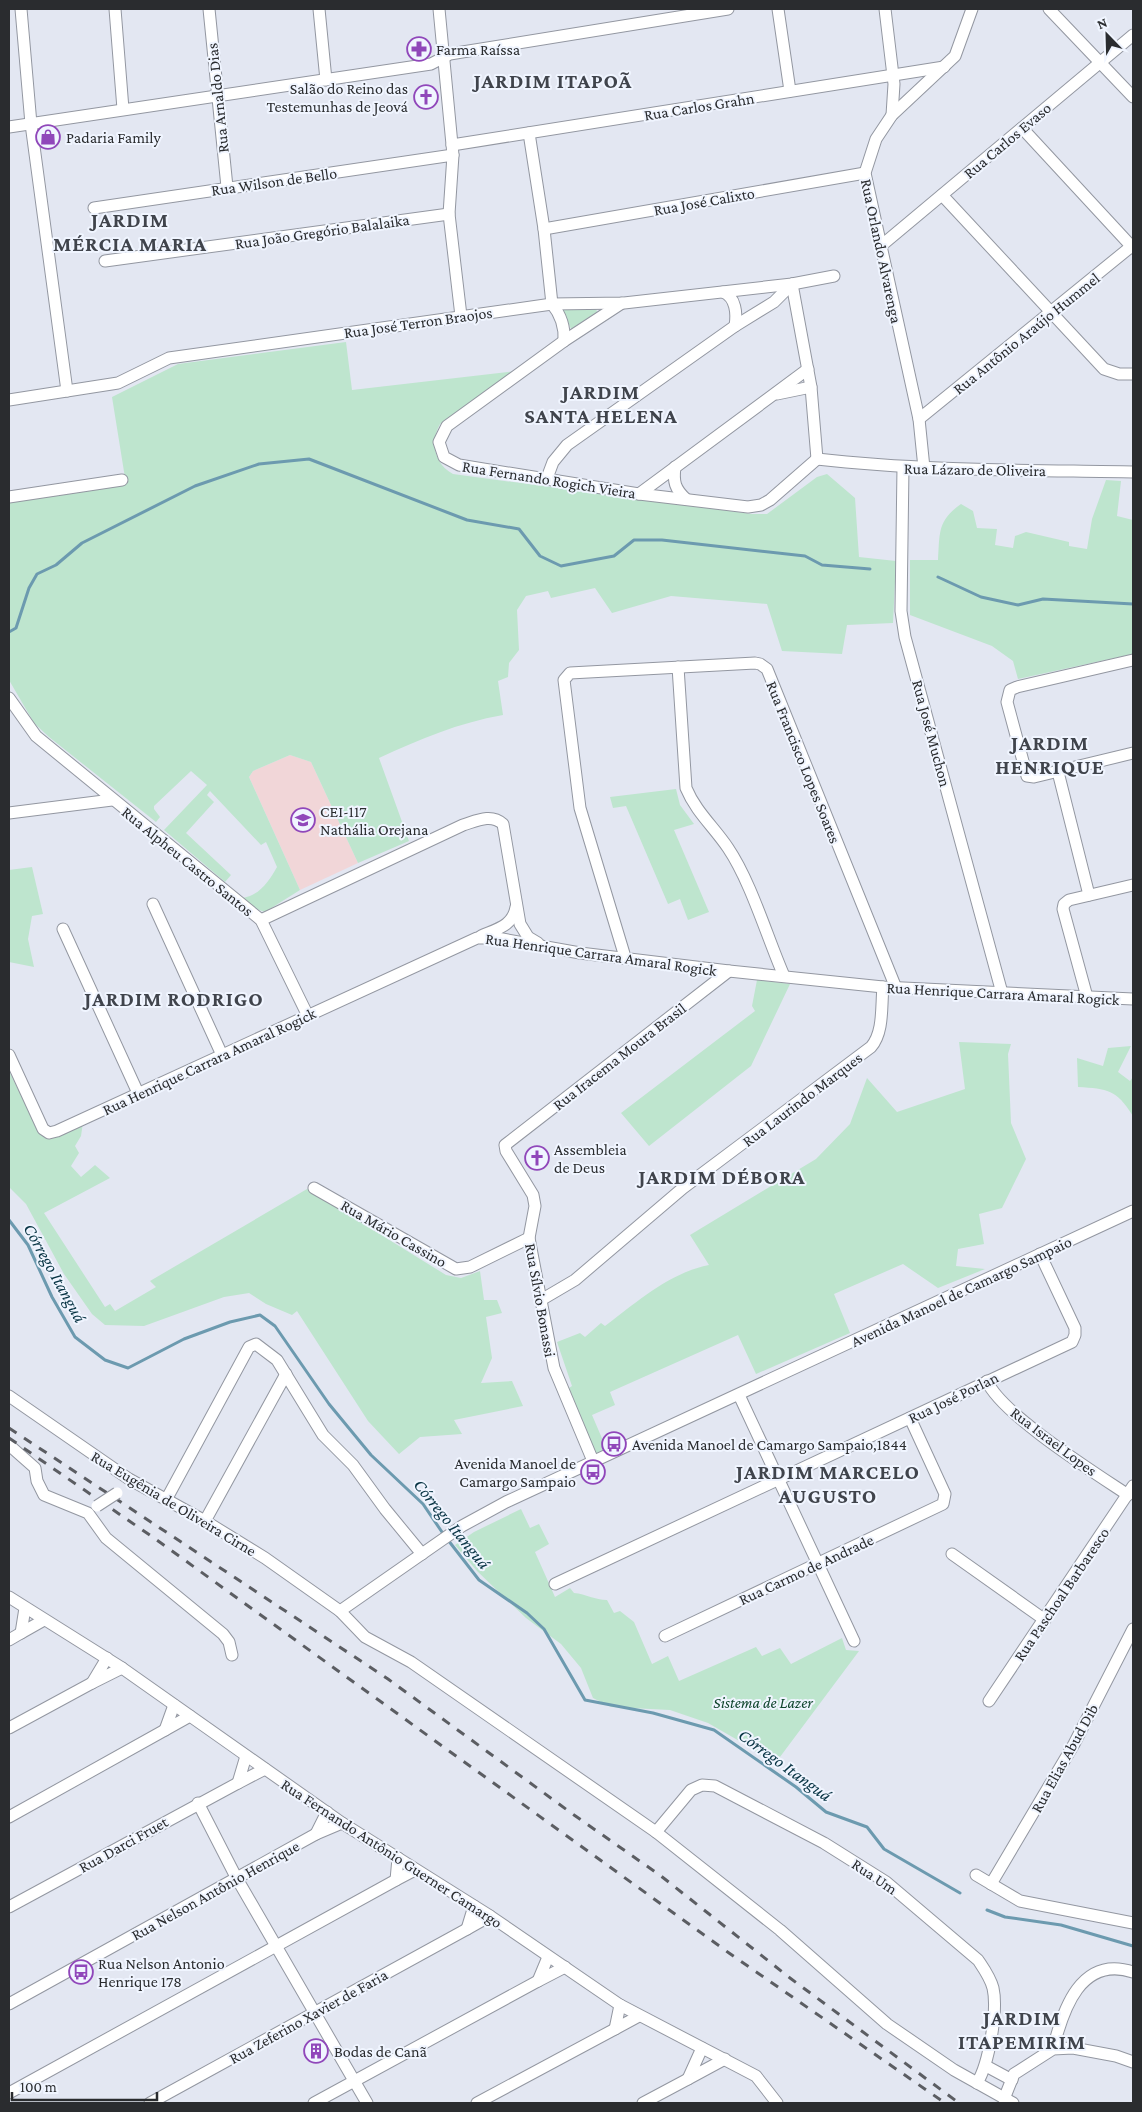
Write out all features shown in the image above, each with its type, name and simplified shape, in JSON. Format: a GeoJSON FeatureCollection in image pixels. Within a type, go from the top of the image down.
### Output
{"type":"FeatureCollection","features":[{"type":"Feature","properties":{"kind":"street"},"geometry":{"type":"LineString","coordinates":[[21,9],[31,124],[67,390]]}},
{"type":"Feature","properties":{"kind":"street"},"geometry":{"type":"LineString","coordinates":[[114,9],[123,109]]}},
{"type":"Feature","properties":{"kind":"street","name":"Rua Arnaldo Dias"},"geometry":{"type":"LineString","coordinates":[[209,9],[216,96],[227,187]]}},
{"type":"Feature","properties":{"kind":"street"},"geometry":{"type":"LineString","coordinates":[[319,9],[326,80]]}},
{"type":"Feature","properties":{"kind":"street"},"geometry":{"type":"LineString","coordinates":[[439,9],[453,150],[449,214],[461,316]]}},
{"type":"Feature","properties":{"kind":"street"},"geometry":{"type":"LineString","coordinates":[[9,127],[431,64],[450,54],[728,9]]}},
{"type":"Feature","properties":{"kind":"street"},"geometry":{"type":"LineString","coordinates":[[778,9],[790,91]]}},
{"type":"Feature","properties":{"kind":"street"},"geometry":{"type":"LineString","coordinates":[[885,9],[894,75],[895,92],[892,115]]}},
{"type":"Feature","properties":{"kind":"street","name":"Rua Orlando Alvarenga"},"geometry":{"type":"LineString","coordinates":[[924,468],[919,419],[882,244],[864,173],[876,139],[892,115],[955,56],[972,9]]}},
{"type":"Feature","properties":{"kind":"street"},"geometry":{"type":"LineString","coordinates":[[1048,9],[1133,97]]}},
{"type":"Feature","properties":{"kind":"street","name":"Rua Carlos Evaso"},"geometry":{"type":"LineString","coordinates":[[882,244],[1022,128],[1099,61],[1133,35]]}},
{"type":"Feature","properties":{"kind":"street","name":"Rua Carlos Grahn"},"geometry":{"type":"LineString","coordinates":[[453,150],[529,133],[945,67]]}},
{"type":"Feature","properties":{"kind":"street"},"geometry":{"type":"LineString","coordinates":[[1022,128],[1133,246]]}},
{"type":"Feature","properties":{"kind":"street"},"geometry":{"type":"LineString","coordinates":[[529,133],[544,229],[552,304],[562,320],[564,341]]}},
{"type":"Feature","properties":{"kind":"street","name":"Rua Wilson de Bello"},"geometry":{"type":"LineString","coordinates":[[94,208],[453,150]]}},
{"type":"Feature","properties":{"kind":"street","name":"Rua José Calixto"},"geometry":{"type":"LineString","coordinates":[[544,229],[864,173]]}},
{"type":"Feature","properties":{"kind":"street"},"geometry":{"type":"LineString","coordinates":[[942,195],[1104,369],[1111,373],[1133,374]]}},
{"type":"Feature","properties":{"kind":"street","name":"Rua João Gregório Balalaika"},"geometry":{"type":"LineString","coordinates":[[105,260],[449,214]]}},
{"type":"Feature","properties":{"kind":"street","name":"Rua Antônio Araújo Hummel"},"geometry":{"type":"LineString","coordinates":[[919,419],[1133,246]]}},
{"type":"Feature","properties":{"kind":"street","name":"Rua José Terron Braojos"},"geometry":{"type":"LineString","coordinates":[[9,400],[118,383],[169,358],[552,304],[624,303],[792,284],[834,276]]}},
{"type":"Feature","properties":{"kind":"street"},"geometry":{"type":"LineString","coordinates":[[547,478],[553,462],[567,445],[735,326],[774,302],[792,284]]}},
{"type":"Feature","properties":{"kind":"street"},"geometry":{"type":"LineString","coordinates":[[792,284],[811,387],[817,459]]}},
{"type":"Feature","properties":{"kind":"street"},"geometry":{"type":"LineString","coordinates":[[723,292],[734,302],[735,326]]}},
{"type":"Feature","properties":{"kind":"street"},"geometry":{"type":"LineString","coordinates":[[774,302],[782,301],[796,306]]}},
{"type":"Feature","properties":{"kind":"street","name":"Rua Fernando Rogich Vieira"},"geometry":{"type":"LineString","coordinates":[[624,303],[564,341],[447,426],[439,442],[444,457],[450,462],[639,494],[748,507],[760,505],[770,500],[817,459]]}},
{"type":"Feature","properties":{"kind":"street"},"geometry":{"type":"LineString","coordinates":[[639,494],[767,400],[785,384],[808,369]]}},
{"type":"Feature","properties":{"kind":"street"},"geometry":{"type":"LineString","coordinates":[[767,400],[786,391],[811,387]]}},
{"type":"Feature","properties":{"kind":"street","name":"Rua Lázaro de Oliveira"},"geometry":{"type":"LineString","coordinates":[[817,459],[924,468],[1133,472]]}},
{"type":"Feature","properties":{"kind":"street"},"geometry":{"type":"LineString","coordinates":[[675,467],[673,477],[676,488],[686,499]]}},
{"type":"Feature","properties":{"kind":"street","name":"Rua José Muchon"},"geometry":{"type":"LineString","coordinates":[[903,467],[901,611],[905,637],[1002,994]]}},
{"type":"Feature","properties":{"kind":"street"},"geometry":{"type":"LineString","coordinates":[[9,497],[122,480]]}},
{"type":"Feature","properties":{"kind":"street"},"geometry":{"type":"LineString","coordinates":[[1133,660],[1017,687],[1010,690],[1007,702],[1027,776],[1034,777],[1058,772],[1133,753]]}},
{"type":"Feature","properties":{"kind":"street","name":"Rua Francisco Lopes Soares"},"geometry":{"type":"LineString","coordinates":[[625,957],[580,808],[565,690],[566,675],[570,673],[678,666],[754,663],[760,664],[767,669],[896,988]]}},
{"type":"Feature","properties":{"kind":"street"},"geometry":{"type":"LineString","coordinates":[[678,666],[686,788],[692,803],[728,847],[739,867],[784,976]]}},
{"type":"Feature","properties":{"kind":"street"},"geometry":{"type":"LineString","coordinates":[[9,698],[36,736],[112,800]]}},
{"type":"Feature","properties":{"kind":"street"},"geometry":{"type":"LineString","coordinates":[[1058,772],[1089,895]]}},
{"type":"Feature","properties":{"kind":"street","name":"Rua Alpheu Castro Santos"},"geometry":{"type":"LineString","coordinates":[[9,813],[112,800],[154,832],[260,920],[463,825],[488,818],[498,819],[503,824],[516,904],[523,932],[528,937],[546,946]]}},
{"type":"Feature","properties":{"kind":"street"},"geometry":{"type":"LineString","coordinates":[[1087,997],[1064,904],[1068,900],[1133,884]]}},
{"type":"Feature","properties":{"kind":"street"},"geometry":{"type":"LineString","coordinates":[[153,904],[222,1055]]}},
{"type":"Feature","properties":{"kind":"street"},"geometry":{"type":"LineString","coordinates":[[477,938],[509,923],[514,916],[516,904]]}},
{"type":"Feature","properties":{"kind":"street"},"geometry":{"type":"LineString","coordinates":[[260,920],[308,1016]]}},
{"type":"Feature","properties":{"kind":"street"},"geometry":{"type":"LineString","coordinates":[[63,929],[138,1093]]}},
{"type":"Feature","properties":{"kind":"street","name":"Rua Henrique Carrara Amaral Rogick"},"geometry":{"type":"LineString","coordinates":[[9,1055],[43,1129],[50,1133],[477,938],[497,938],[580,953],[883,987],[1133,999]]}},
{"type":"Feature","properties":{"kind":"street","name":"Rua Iracema Moura Brasil"},"geometry":{"type":"LineString","coordinates":[[510,1140],[730,971]]}},
{"type":"Feature","properties":{"kind":"street","name":"Rua Laurindo Marques"},"geometry":{"type":"LineString","coordinates":[[541,1300],[575,1280],[683,1188],[871,1047],[877,1040],[879,1032],[883,987]]}},
{"type":"Feature","properties":{"kind":"street","name":"Rua Sílvio Bonassi"},"geometry":{"type":"LineString","coordinates":[[510,1140],[506,1145],[506,1151],[533,1195],[535,1206],[528,1238],[554,1368],[593,1461]]}},
{"type":"Feature","properties":{"kind":"street","name":"Rua Mário Cassino"},"geometry":{"type":"LineString","coordinates":[[314,1188],[456,1269],[470,1267],[528,1238]]}},
{"type":"Feature","properties":{"kind":"street","name":"Avenida Manoel de Camargo Sampaio"},"geometry":{"type":"LineString","coordinates":[[340,1611],[437,1543],[506,1502],[1133,1211]]}},
{"type":"Feature","properties":{"kind":"street","name":"Rua José Porlan"},"geometry":{"type":"LineString","coordinates":[[555,1584],[1072,1342],[1075,1328],[1040,1254]]}},
{"type":"Feature","properties":{"kind":"street"},"geometry":{"type":"LineString","coordinates":[[166,1500],[249,1347],[256,1344],[277,1360],[323,1435],[353,1464],[385,1509],[422,1554]]}},
{"type":"Feature","properties":{"kind":"street"},"geometry":{"type":"LineString","coordinates":[[205,1521],[286,1374]]}},
{"type":"Feature","properties":{"kind":"street","name":"Rua Israel Lopes"},"geometry":{"type":"LineString","coordinates":[[987,1381],[992,1393],[1028,1425],[1130,1490]]}},
{"type":"Feature","properties":{"kind":"street"},"geometry":{"type":"LineString","coordinates":[[739,1395],[854,1640]]}},
{"type":"Feature","properties":{"kind":"street","name":"Rua Eugênia de Oliveira Cirne"},"geometry":{"type":"LineString","coordinates":[[9,1396],[128,1480],[205,1521],[244,1545],[340,1611],[365,1637],[412,1662],[656,1832],[780,1930],[887,2024],[919,2048],[1008,2101]]}},
{"type":"Feature","properties":{"kind":"street","name":"Rua Carmo de Andrade"},"geometry":{"type":"LineString","coordinates":[[665,1636],[943,1504],[945,1494],[910,1418]]}},
{"type":"Feature","properties":{"kind":"street"},"geometry":{"type":"LineString","coordinates":[[9,1445],[35,1468],[37,1481],[44,1495],[93,1510],[106,1538],[222,1634],[229,1642],[232,1655]]}},
{"type":"Feature","properties":{"kind":"street"},"geometry":{"type":"LineString","coordinates":[[93,1510],[117,1493],[128,1480]]}},
{"type":"Feature","properties":{"kind":"street","name":"Rua Paschoal Barbaresco"},"geometry":{"type":"LineString","coordinates":[[989,1702],[1130,1490]]}},
{"type":"Feature","properties":{"kind":"street"},"geometry":{"type":"LineString","coordinates":[[952,1554],[1045,1620]]}},
{"type":"Feature","properties":{"kind":"street","name":"Rua Fernando Antônio Guerner Camargo"},"geometry":{"type":"LineString","coordinates":[[9,1597],[122,1668],[342,1823],[490,1916],[620,2005],[756,2076],[777,2103]]}},
{"type":"Feature","properties":{"kind":"street"},"geometry":{"type":"LineString","coordinates":[[21,1633],[25,1608]]}},
{"type":"Feature","properties":{"kind":"street"},"geometry":{"type":"LineString","coordinates":[[9,1640],[44,1620]]}},
{"type":"Feature","properties":{"kind":"street","name":"Rua Elias Abud Dib"},"geometry":{"type":"LineString","coordinates":[[991,1884],[1074,1744],[1133,1629]]}},
{"type":"Feature","properties":{"kind":"street"},"geometry":{"type":"LineString","coordinates":[[92,1683],[107,1658]]}},
{"type":"Feature","properties":{"kind":"street"},"geometry":{"type":"LineString","coordinates":[[9,1728],[122,1668]]}},
{"type":"Feature","properties":{"kind":"street"},"geometry":{"type":"LineString","coordinates":[[165,1730],[174,1705]]}},
{"type":"Feature","properties":{"kind":"street"},"geometry":{"type":"LineString","coordinates":[[9,1817],[190,1716]]}},
{"type":"Feature","properties":{"kind":"street"},"geometry":{"type":"LineString","coordinates":[[238,1783],[246,1756]]}},
{"type":"Feature","properties":{"kind":"street","name":"Rua Darci Fruet"},"geometry":{"type":"LineString","coordinates":[[9,1907],[198,1803],[265,1769]]}},
{"type":"Feature","properties":{"kind":"street","name":"Rua Um"},"geometry":{"type":"LineString","coordinates":[[656,1832],[691,1790],[702,1785],[715,1786],[824,1843],[886,1882],[978,1960],[986,1972],[993,1990],[992,2040],[986,2066],[977,2083]]}},
{"type":"Feature","properties":{"kind":"street"},"geometry":{"type":"LineString","coordinates":[[198,1803],[236,1877],[313,2013],[367,2103]]}},
{"type":"Feature","properties":{"kind":"street","name":"Rua Nelson Antônio Henrique"},"geometry":{"type":"LineString","coordinates":[[316,1834],[327,1812]]}},
{"type":"Feature","properties":{"kind":"street","name":"Rua Nelson Antônio Henrique"},"geometry":{"type":"LineString","coordinates":[[9,2004],[236,1877],[316,1834],[342,1823]]}},
{"type":"Feature","properties":{"kind":"street"},"geometry":{"type":"LineString","coordinates":[[396,1880],[398,1858]]}},
{"type":"Feature","properties":{"kind":"street"},"geometry":{"type":"LineString","coordinates":[[9,2093],[415,1870]]}},
{"type":"Feature","properties":{"kind":"street"},"geometry":{"type":"LineString","coordinates":[[976,1875],[1020,1901],[1133,1923]]}},
{"type":"Feature","properties":{"kind":"street"},"geometry":{"type":"LineString","coordinates":[[467,1929],[474,1906]]}},
{"type":"Feature","properties":{"kind":"street","name":"Rua Zeferino Xavier de Faria"},"geometry":{"type":"LineString","coordinates":[[150,2103],[490,1916]]}},
{"type":"Feature","properties":{"kind":"street"},"geometry":{"type":"LineString","coordinates":[[538,1981],[548,1957]]}},
{"type":"Feature","properties":{"kind":"street"},"geometry":{"type":"LineString","coordinates":[[314,2103],[565,1968]]}},
{"type":"Feature","properties":{"kind":"street"},"geometry":{"type":"LineString","coordinates":[[1053,2049],[1063,2013],[1069,2000],[1092,1974],[1115,1968],[1133,1972]]}},
{"type":"Feature","properties":{"kind":"street"},"geometry":{"type":"LineString","coordinates":[[615,2030],[620,2005]]}},
{"type":"Feature","properties":{"kind":"street"},"geometry":{"type":"LineString","coordinates":[[477,2103],[639,2016]]}},
{"type":"Feature","properties":{"kind":"street"},"geometry":{"type":"LineString","coordinates":[[688,2079],[702,2048]]}},
{"type":"Feature","properties":{"kind":"street"},"geometry":{"type":"LineString","coordinates":[[1008,2101],[1014,2074],[1053,2049],[1074,2048],[1116,2056],[1133,2062]]}},
{"type":"Feature","properties":{"kind":"street"},"geometry":{"type":"LineString","coordinates":[[643,2103],[725,2059]]}},
{"type":"Feature","properties":{"kind":"street"},"geometry":{"type":"LineString","coordinates":[[986,2066],[1012,2080]]}},
{"type":"Feature","properties":{"kind":"shaded area","name":"CEI-117 Nathália Orejana"},"geometry":{"type":"Polygon","coordinates":[[[290,755],[311,762],[358,863],[300,890],[249,777],[253,771],[290,755]]]}},
{"type":"Feature","properties":{"kind":"green space"},"geometry":{"type":"Polygon","coordinates":[[[596,308],[597,312],[571,329],[563,310],[596,308]]]}},
{"type":"Feature","properties":{"kind":"green space"},"geometry":{"type":"Polygon","coordinates":[[[346,342],[352,390],[516,371],[440,424],[435,438],[436,452],[438,459],[453,474],[752,514],[767,514],[817,477],[827,474],[855,498],[859,557],[896,561],[893,623],[847,625],[842,654],[782,651],[767,604],[671,596],[612,613],[595,588],[551,598],[548,591],[526,596],[517,610],[519,650],[509,663],[508,677],[498,681],[503,715],[470,722],[439,732],[379,758],[409,841],[358,863],[311,762],[290,755],[253,771],[249,777],[300,890],[265,912],[256,909],[243,898],[259,891],[277,867],[266,842],[261,845],[210,791],[207,795],[214,802],[186,833],[231,875],[225,882],[164,830],[207,785],[191,771],[154,806],[160,817],[156,822],[34,723],[9,680],[9,502],[126,484],[112,397],[178,364],[346,342]]]}},
{"type":"Feature","properties":{"kind":"green space"},"geometry":{"type":"Polygon","coordinates":[[[1106,480],[1121,481],[1117,516],[1133,520],[1133,654],[1018,679],[1013,661],[992,646],[910,615],[910,560],[938,560],[941,528],[953,510],[961,504],[973,511],[977,528],[997,529],[995,545],[1013,548],[1015,536],[1026,532],[1069,542],[1069,546],[1087,549],[1092,519],[1106,480]]]}},
{"type":"Feature","properties":{"kind":"green space"},"geometry":{"type":"Polygon","coordinates":[[[676,789],[680,805],[694,824],[674,830],[709,912],[688,920],[680,899],[668,904],[626,806],[613,808],[610,797],[676,789]]]}},
{"type":"Feature","properties":{"kind":"green space"},"geometry":{"type":"Polygon","coordinates":[[[32,867],[43,914],[32,916],[28,939],[34,967],[9,962],[9,870],[32,867]]]}},
{"type":"Feature","properties":{"kind":"green space"},"geometry":{"type":"Polygon","coordinates":[[[757,980],[790,984],[751,1066],[649,1146],[621,1113],[755,1011],[752,1006],[757,980]]]}},
{"type":"Feature","properties":{"kind":"green space"},"geometry":{"type":"Polygon","coordinates":[[[959,1042],[1011,1044],[1008,1054],[1011,1123],[1026,1159],[1002,1208],[979,1214],[984,1244],[958,1249],[956,1266],[985,1269],[938,1288],[903,1264],[834,1294],[850,1333],[756,1374],[738,1335],[610,1392],[615,1405],[592,1415],[607,1450],[596,1455],[569,1388],[572,1386],[557,1342],[580,1333],[585,1337],[601,1323],[605,1326],[641,1298],[667,1281],[694,1269],[709,1265],[690,1235],[816,1159],[850,1124],[867,1078],[897,1112],[965,1089],[959,1042]]]}},
{"type":"Feature","properties":{"kind":"green space"},"geometry":{"type":"Polygon","coordinates":[[[1131,1046],[1118,1072],[1130,1081],[1133,1077],[1133,1116],[1116,1095],[1104,1090],[1078,1087],[1077,1058],[1103,1066],[1108,1048],[1131,1046]]]}},
{"type":"Feature","properties":{"kind":"green space"},"geometry":{"type":"Polygon","coordinates":[[[9,1071],[40,1134],[51,1137],[83,1122],[81,1136],[75,1146],[79,1153],[71,1166],[81,1177],[95,1165],[110,1178],[44,1213],[105,1307],[110,1304],[115,1311],[156,1287],[150,1281],[307,1189],[446,1275],[461,1278],[480,1271],[484,1300],[497,1300],[502,1313],[486,1317],[492,1358],[481,1383],[512,1381],[523,1406],[454,1420],[462,1434],[420,1437],[399,1454],[368,1421],[297,1311],[292,1315],[266,1304],[249,1293],[224,1297],[144,1326],[105,1325],[92,1314],[64,1274],[26,1204],[9,1187],[9,1071]]]}},
{"type":"Feature","properties":{"kind":"green space","name":"Sistema de Lazer"},"geometry":{"type":"Polygon","coordinates":[[[521,1509],[530,1528],[539,1524],[549,1544],[535,1552],[555,1597],[570,1588],[574,1593],[607,1600],[614,1613],[620,1611],[634,1622],[652,1664],[668,1656],[679,1681],[756,1647],[762,1656],[780,1648],[791,1664],[842,1638],[846,1650],[859,1651],[774,1765],[748,1746],[708,1723],[670,1710],[611,1707],[593,1698],[581,1668],[561,1644],[526,1618],[477,1571],[455,1545],[474,1532],[521,1509]]]}},
{"type":"Feature","properties":{"kind":"waterway"},"geometry":{"type":"LineString","coordinates":[[9,632],[16,628],[29,588],[37,574],[56,565],[82,543],[195,486],[259,464],[309,459],[467,520],[519,529],[540,556],[561,566],[614,556],[634,540],[662,540],[805,556],[822,565],[870,569]]}},
{"type":"Feature","properties":{"kind":"waterway"},"geometry":{"type":"LineString","coordinates":[[938,577],[981,597],[1018,605],[1043,599],[1133,604]]}},
{"type":"Feature","properties":{"kind":"waterway","name":"Córrego Itanguá"},"geometry":{"type":"LineString","coordinates":[[9,1220],[28,1245],[52,1297],[75,1337],[105,1360],[128,1368],[184,1339],[230,1322],[260,1315],[275,1326],[329,1404],[371,1455],[423,1504],[444,1535]]}},
{"type":"Feature","properties":{"kind":"waterway","name":"Córrego Itanguá"},"geometry":{"type":"LineString","coordinates":[[448,1540],[479,1580],[527,1613],[544,1629],[585,1700],[653,1713],[714,1730],[796,1787],[826,1812],[867,1827],[884,1849],[960,1893]]}},
{"type":"Feature","properties":{"kind":"waterway","name":"Córrego Itanguá"},"geometry":{"type":"LineString","coordinates":[[987,1910],[1005,1917],[1061,1925],[1133,1946]]}},
{"type":"Feature","properties":{"kind":"railway"},"geometry":{"type":"LineString","coordinates":[[9,1428],[388,1679],[661,1876],[790,1978],[959,2103]]}},
{"type":"Feature","properties":{"kind":"railway"},"geometry":{"type":"LineString","coordinates":[[9,1438],[154,1538],[729,1953],[945,2103]]}},
{"type":"Feature","properties":{"kind":"place","name":"Farma Raíssa"},"geometry":{"type":"Point","coordinates":[419,49]}},
{"type":"Feature","properties":{"kind":"place","name":"Salão do Reino das Testemunhas de Jeová"},"geometry":{"type":"Point","coordinates":[426,97]}},
{"type":"Feature","properties":{"kind":"place","name":"Padaria Family"},"geometry":{"type":"Point","coordinates":[48,137]}},
{"type":"Feature","properties":{"kind":"place","name":"CEI-117 Nathália Orejana"},"geometry":{"type":"Point","coordinates":[303,820]}},
{"type":"Feature","properties":{"kind":"place","name":"Assembleia de Deus"},"geometry":{"type":"Point","coordinates":[537,1158]}},
{"type":"Feature","properties":{"kind":"place","name":"Avenida Manoel de Camargo Sampaio,1844"},"geometry":{"type":"Point","coordinates":[614,1444]}},
{"type":"Feature","properties":{"kind":"place","name":"Avenida Manoel de Camargo Sampaio"},"geometry":{"type":"Point","coordinates":[593,1472]}},
{"type":"Feature","properties":{"kind":"place","name":"Rua Nelson Antonio Henrique 178"},"geometry":{"type":"Point","coordinates":[81,1972]}},
{"type":"Feature","properties":{"kind":"place","name":"Bodas de Canã"},"geometry":{"type":"Point","coordinates":[316,2051]}},
{"type":"Feature","properties":{"kind":"district","name":"JARDIM ITAPOÃ"},"geometry":{"type":"Point","coordinates":[553,81]}},
{"type":"Feature","properties":{"kind":"district","name":"JARDIM MÉRCIA MARIA"},"geometry":{"type":"Point","coordinates":[130,232]}},
{"type":"Feature","properties":{"kind":"district","name":"JARDIM SANTA HELENA"},"geometry":{"type":"Point","coordinates":[601,404]}},
{"type":"Feature","properties":{"kind":"district","name":"JARDIM HENRIQUE"},"geometry":{"type":"Point","coordinates":[1050,755]}},
{"type":"Feature","properties":{"kind":"district","name":"JARDIM RODRIGO"},"geometry":{"type":"Point","coordinates":[174,999]}},
{"type":"Feature","properties":{"kind":"district","name":"JARDIM DÉBORA"},"geometry":{"type":"Point","coordinates":[722,1177]}},
{"type":"Feature","properties":{"kind":"district","name":"JARDIM MARCELO AUGUSTO"},"geometry":{"type":"Point","coordinates":[828,1484]}},
{"type":"Feature","properties":{"kind":"district","name":"JARDIM ITAPEMIRIM"},"geometry":{"type":"Point","coordinates":[1022,2030]}}]}
